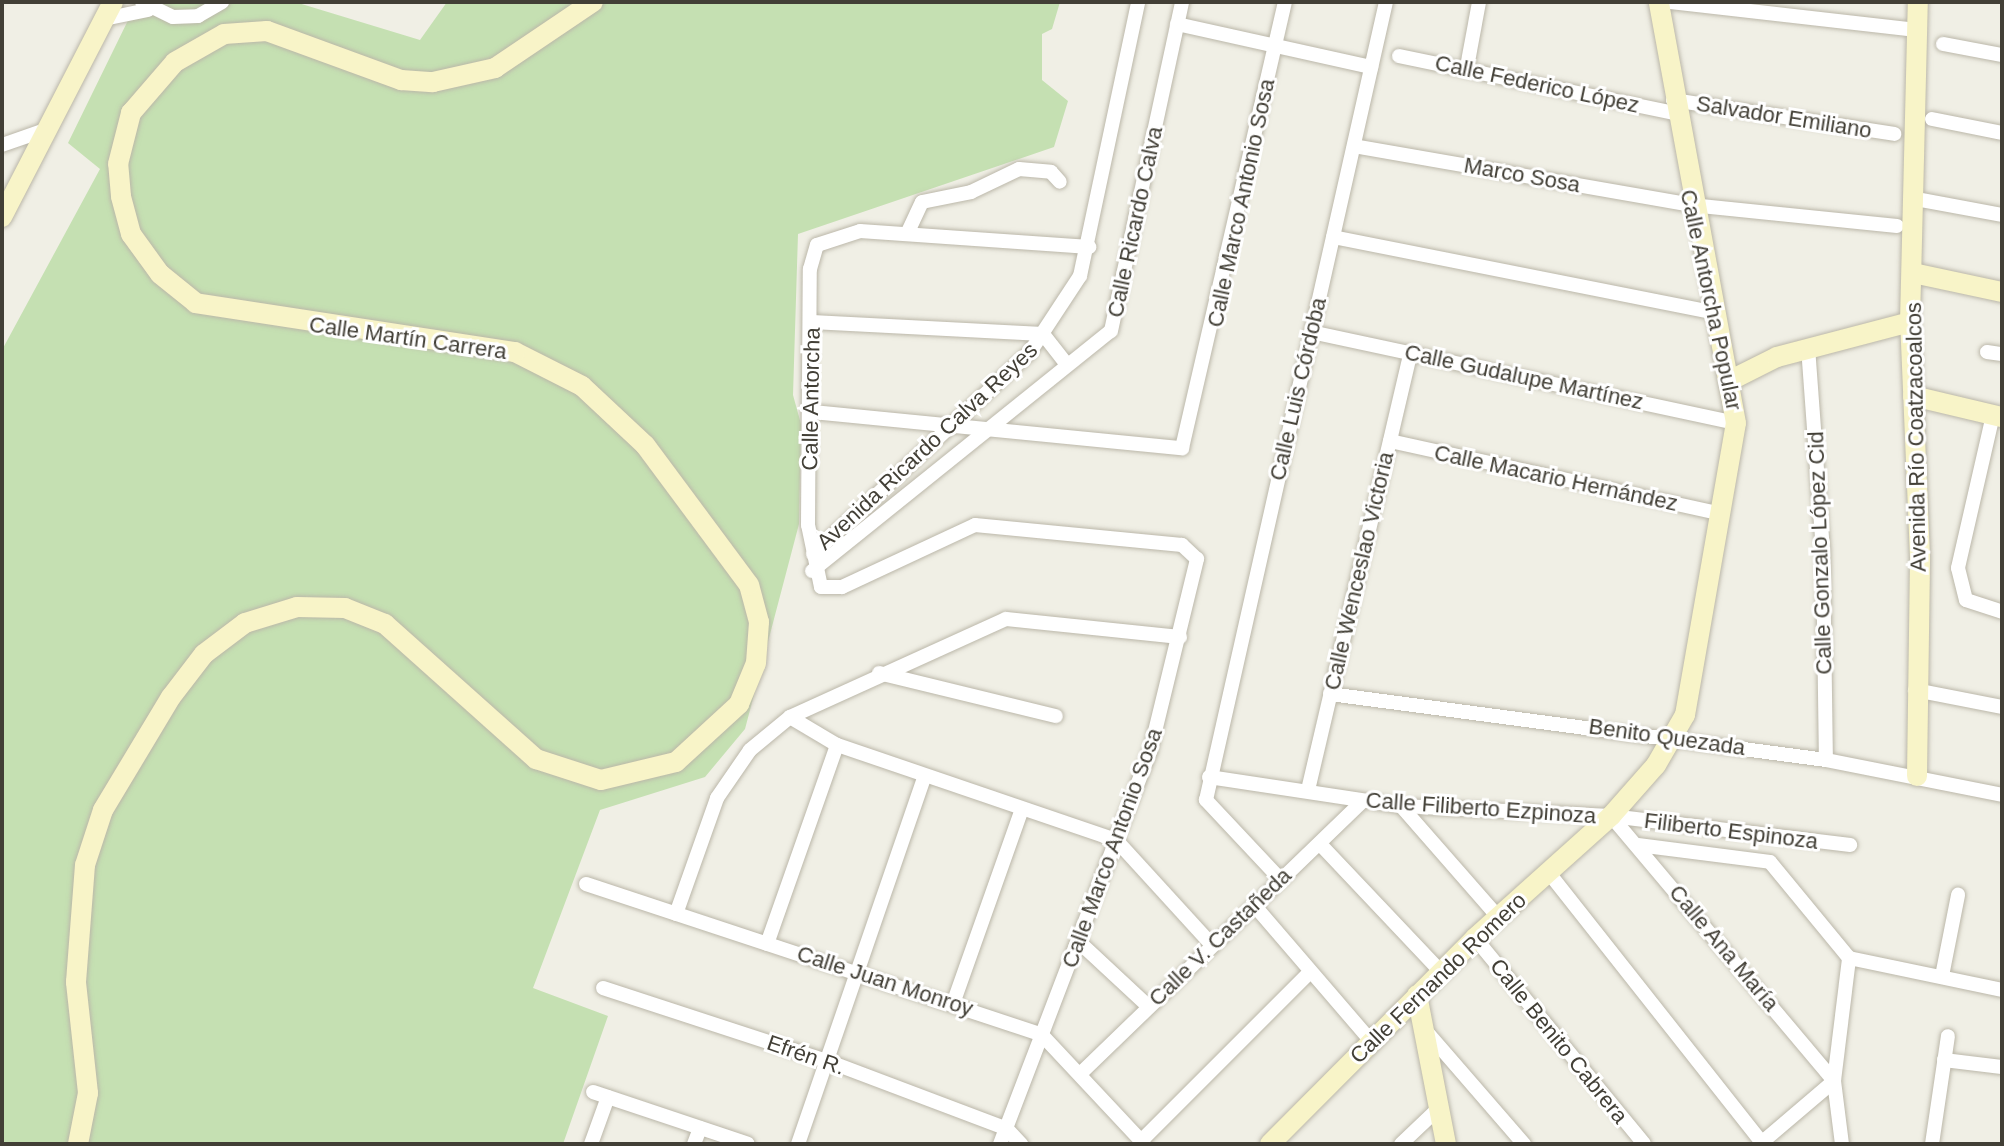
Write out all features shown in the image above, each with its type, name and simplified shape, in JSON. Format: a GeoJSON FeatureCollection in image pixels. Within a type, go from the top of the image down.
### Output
{"type":"FeatureCollection","features":[{"type":"Feature","properties":{"kind":"street"},"geometry":{"type":"LineString","coordinates":[[2,217],[109,10],[145,6],[198,16],[222,2]]}},
{"type":"Feature","properties":{"kind":"street","name":"Calle Martín Carrera"},"geometry":{"type":"LineString","coordinates":[[78,1144],[88,1093],[76,982],[85,865],[103,810],[171,697],[204,654],[245,623],[297,607],[345,608],[385,624],[536,759],[601,780],[676,762],[739,704],[756,663],[759,622],[749,585],[645,445],[582,386],[515,352],[196,303],[160,274],[131,234],[121,196],[118,164],[131,113],[175,62],[224,34],[267,31],[401,80],[433,82],[495,68],[593,2]]}},
{"type":"Feature","properties":{"kind":"street","name":"Avenida Ricardo Calva Reyes"},"geometry":{"type":"LineString","coordinates":[[812,571],[813,554],[1043,334],[1080,276],[1089,247],[1138,2]]}},
{"type":"Feature","properties":{"kind":"street","name":"Calle Ricardo Calva"},"geometry":{"type":"LineString","coordinates":[[812,571],[1115,323],[1182,2]]}},
{"type":"Feature","properties":{"kind":"street","name":"Calle Marco Antonio Sosa"},"geometry":{"type":"LineString","coordinates":[[985,429],[1182,448],[1285,2]]}},
{"type":"Feature","properties":{"kind":"street","name":"Calle Luis Córdoba"},"geometry":{"type":"LineString","coordinates":[[1209,777],[1386,2]]}},
{"type":"Feature","properties":{"kind":"street"},"geometry":{"type":"LineString","coordinates":[[1467,67],[1479,2]]}},
{"type":"Feature","properties":{"kind":"street","name":"Calle Antorcha Popular"},"geometry":{"type":"LineString","coordinates":[[1659,2],[1691,205],[1711,312],[1731,380],[1736,423],[1722,514],[1674,737]]}},
{"type":"Feature","properties":{"kind":"street"},"geometry":{"type":"LineString","coordinates":[[1671,2],[1918,30]]}},
{"type":"Feature","properties":{"kind":"street","name":"Avenida Río Coatzacoalcos"},"geometry":{"type":"LineString","coordinates":[[1917,776],[1915,690],[1920,557],[1910,322],[1916,199],[1918,2]]}},
{"type":"Feature","properties":{"kind":"street"},"geometry":{"type":"LineString","coordinates":[[1177,24],[1276,43],[1371,67]]}},
{"type":"Feature","properties":{"kind":"street"},"geometry":{"type":"LineString","coordinates":[[1943,44],[2002,55]]}},
{"type":"Feature","properties":{"kind":"street","name":"Calle Federico López"},"geometry":{"type":"LineString","coordinates":[[1399,56],[1674,106]]}},
{"type":"Feature","properties":{"kind":"street","name":"Salvador Emiliano"},"geometry":{"type":"LineString","coordinates":[[1674,106],[1894,134]]}},
{"type":"Feature","properties":{"kind":"street"},"geometry":{"type":"LineString","coordinates":[[1932,119],[2002,133]]}},
{"type":"Feature","properties":{"kind":"street"},"geometry":{"type":"LineString","coordinates":[[2,145],[48,129]]}},
{"type":"Feature","properties":{"kind":"street","name":"Marco Sosa"},"geometry":{"type":"LineString","coordinates":[[1354,146],[1691,205],[1897,226]]}},
{"type":"Feature","properties":{"kind":"street"},"geometry":{"type":"LineString","coordinates":[[1060,182],[1051,172],[1019,169],[971,192],[922,202],[907,234],[1089,247]]}},
{"type":"Feature","properties":{"kind":"street"},"geometry":{"type":"LineString","coordinates":[[1916,199],[2002,215]]}},
{"type":"Feature","properties":{"kind":"street","name":"Calle Antorcha"},"geometry":{"type":"LineString","coordinates":[[813,554],[812,322],[817,245],[860,231],[907,234]]}},
{"type":"Feature","properties":{"kind":"street"},"geometry":{"type":"LineString","coordinates":[[1333,237],[1711,312]]}},
{"type":"Feature","properties":{"kind":"street"},"geometry":{"type":"LineString","coordinates":[[1913,273],[2002,292]]}},
{"type":"Feature","properties":{"kind":"street"},"geometry":{"type":"LineString","coordinates":[[812,322],[1043,334],[1066,363]]}},
{"type":"Feature","properties":{"kind":"street"},"geometry":{"type":"LineString","coordinates":[[1731,380],[1808,347],[1910,322]]}},
{"type":"Feature","properties":{"kind":"street","name":"Calle Gudalupe Martínez"},"geometry":{"type":"LineString","coordinates":[[1311,332],[1736,423]]}},
{"type":"Feature","properties":{"kind":"street","name":"Calle Gonzalo López Cid"},"geometry":{"type":"LineString","coordinates":[[1808,347],[1823,550],[1826,760]]}},
{"type":"Feature","properties":{"kind":"street","name":"Calle Wenceslao Victoria"},"geometry":{"type":"LineString","coordinates":[[1308,790],[1411,352]]}},
{"type":"Feature","properties":{"kind":"street"},"geometry":{"type":"LineString","coordinates":[[1913,396],[1997,416],[1958,568],[1966,600],[2002,612]]}},
{"type":"Feature","properties":{"kind":"street"},"geometry":{"type":"LineString","coordinates":[[812,412],[954,422],[985,429]]}},
{"type":"Feature","properties":{"kind":"street","name":"Calle Macario Hernández"},"geometry":{"type":"LineString","coordinates":[[1390,441],[1722,514]]}},
{"type":"Feature","properties":{"kind":"street","name":"Calle Marco Antonio Sosa"},"geometry":{"type":"LineString","coordinates":[[812,571],[821,587],[842,587],[975,525],[1189,548],[1197,559],[1150,752],[1000,1144]]}},
{"type":"Feature","properties":{"kind":"street"},"geometry":{"type":"LineString","coordinates":[[676,914],[717,798],[750,750],[790,717],[879,673],[1006,619],[1180,637]]}},
{"type":"Feature","properties":{"kind":"street"},"geometry":{"type":"LineString","coordinates":[[879,673],[1056,716]]}},
{"type":"Feature","properties":{"kind":"street"},"geometry":{"type":"LineString","coordinates":[[1915,690],[2002,707]]}},
{"type":"Feature","properties":{"kind":"street","name":"Benito Quezada"},"geometry":{"type":"LineString","coordinates":[[1330,694],[1674,737],[1917,776],[2002,795]]}},
{"type":"Feature","properties":{"kind":"street"},"geometry":{"type":"LineString","coordinates":[[790,717],[837,745],[1116,840],[1211,944]]}},
{"type":"Feature","properties":{"kind":"street","name":"Calle Fernando Romero"},"geometry":{"type":"LineString","coordinates":[[1270,1144],[1440,971],[1611,816],[1674,737]]}},
{"type":"Feature","properties":{"kind":"street"},"geometry":{"type":"LineString","coordinates":[[767,944],[837,745]]}},
{"type":"Feature","properties":{"kind":"street"},"geometry":{"type":"LineString","coordinates":[[798,1144],[830,1062],[925,776]]}},
{"type":"Feature","properties":{"kind":"street"},"geometry":{"type":"LineString","coordinates":[[1209,777],[1206,800],[1281,880]]}},
{"type":"Feature","properties":{"kind":"street","name":"Calle Filiberto Ezpinoza"},"geometry":{"type":"LineString","coordinates":[[1209,777],[1401,806],[1611,816]]}},
{"type":"Feature","properties":{"kind":"street","name":"Calle V. Castañeda"},"geometry":{"type":"LineString","coordinates":[[1080,1074],[1211,944],[1362,802]]}},
{"type":"Feature","properties":{"kind":"street"},"geometry":{"type":"LineString","coordinates":[[1401,806],[1499,918]]}},
{"type":"Feature","properties":{"kind":"street"},"geometry":{"type":"LineString","coordinates":[[954,1001],[1022,809]]}},
{"type":"Feature","properties":{"kind":"street","name":"Calle Ana María"},"geometry":{"type":"LineString","coordinates":[[1611,816],[1834,1081]]}},
{"type":"Feature","properties":{"kind":"street","name":"Filiberto Espinoza"},"geometry":{"type":"LineString","coordinates":[[1611,816],[1850,845]]}},
{"type":"Feature","properties":{"kind":"street"},"geometry":{"type":"LineString","coordinates":[[1320,844],[1440,971]]}},
{"type":"Feature","properties":{"kind":"street"},"geometry":{"type":"LineString","coordinates":[[1638,845],[1770,862],[1849,958],[2002,990]]}},
{"type":"Feature","properties":{"kind":"street"},"geometry":{"type":"LineString","coordinates":[[1549,873],[1761,1143],[1834,1081]]}},
{"type":"Feature","properties":{"kind":"street","name":"Calle Juan Monroy"},"geometry":{"type":"LineString","coordinates":[[586,884],[954,1001],[1042,1035],[1143,1142]]}},
{"type":"Feature","properties":{"kind":"street"},"geometry":{"type":"LineString","coordinates":[[1942,976],[1958,895]]}},
{"type":"Feature","properties":{"kind":"street"},"geometry":{"type":"LineString","coordinates":[[1254,905],[1371,1041]]}},
{"type":"Feature","properties":{"kind":"street","name":"Calle Benito Cabrera"},"geometry":{"type":"LineString","coordinates":[[1475,938],[1644,1144]]}},
{"type":"Feature","properties":{"kind":"street"},"geometry":{"type":"LineString","coordinates":[[1078,941],[1148,1006]]}},
{"type":"Feature","properties":{"kind":"street"},"geometry":{"type":"LineString","coordinates":[[1842,1144],[1834,1081],[1849,958]]}},
{"type":"Feature","properties":{"kind":"street"},"geometry":{"type":"LineString","coordinates":[[1143,1142],[1310,972]]}},
{"type":"Feature","properties":{"kind":"street","name":"Efrén R."},"geometry":{"type":"LineString","coordinates":[[603,988],[830,1062],[1007,1129]]}},
{"type":"Feature","properties":{"kind":"street"},"geometry":{"type":"LineString","coordinates":[[1417,995],[1446,1144]]}},
{"type":"Feature","properties":{"kind":"street"},"geometry":{"type":"LineString","coordinates":[[1426,1031],[1524,1144]]}},
{"type":"Feature","properties":{"kind":"street"},"geometry":{"type":"LineString","coordinates":[[1932,1144],[1948,1036]]}},
{"type":"Feature","properties":{"kind":"street"},"geometry":{"type":"LineString","coordinates":[[1944,1060],[2002,1067]]}},
{"type":"Feature","properties":{"kind":"street"},"geometry":{"type":"LineString","coordinates":[[593,1092],[748,1144]]}},
{"type":"Feature","properties":{"kind":"street"},"geometry":{"type":"LineString","coordinates":[[591,1144],[608,1097]]}},
{"type":"Feature","properties":{"kind":"street"},"geometry":{"type":"LineString","coordinates":[[1401,1144],[1441,1106]]}},
{"type":"Feature","properties":{"kind":"street"},"geometry":{"type":"LineString","coordinates":[[694,1144],[700,1128]]}},
{"type":"Feature","properties":{"kind":"street"},"geometry":{"type":"LineString","coordinates":[[1007,1129],[1021,1144]]}},
{"type":"Feature","properties":{"kind":"green space"},"geometry":{"type":"Polygon","coordinates":[[[295,2],[420,40],[447,2],[1060,2],[1052,29],[1042,34],[1042,80],[1068,101],[1054,147],[798,234],[793,395],[801,424],[799,524],[745,729],[705,777],[600,810],[533,988],[608,1016],[563,1144],[2,1144],[2,350],[100,169],[68,143],[136,4],[295,2]]]}}]}
